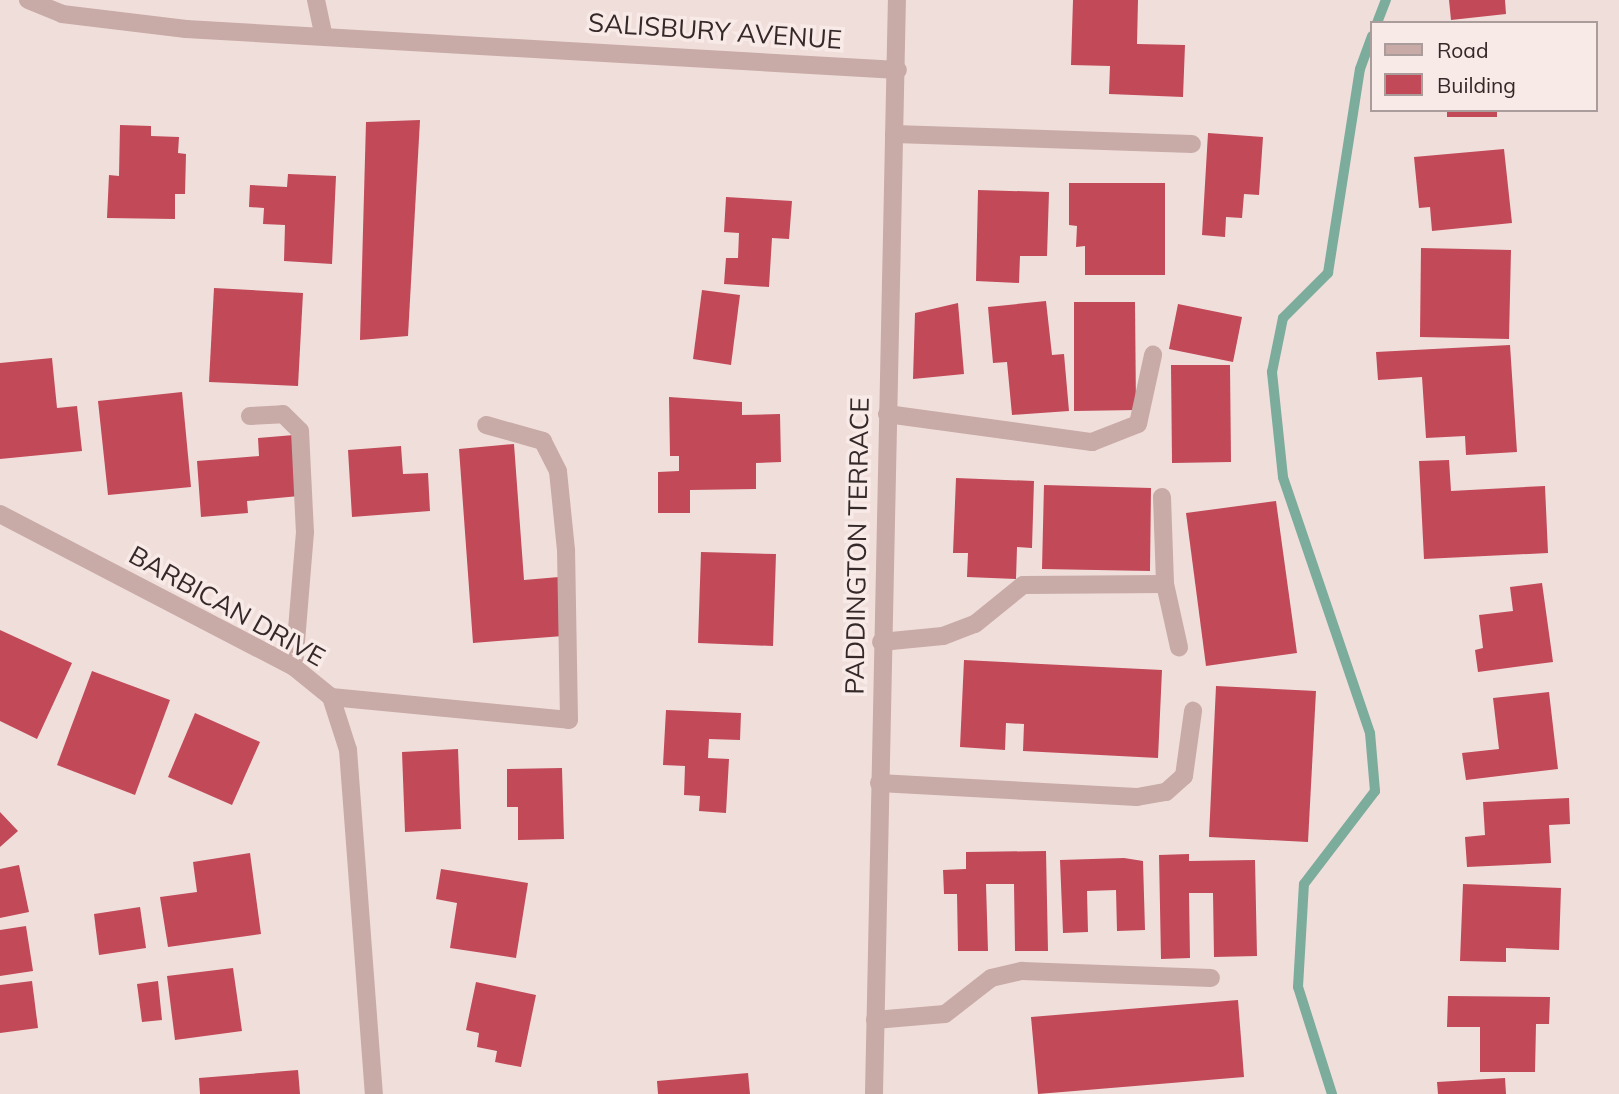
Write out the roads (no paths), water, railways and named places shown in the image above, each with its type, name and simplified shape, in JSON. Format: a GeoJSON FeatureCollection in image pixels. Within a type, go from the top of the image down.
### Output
{"type":"FeatureCollection","features":[{"type":"Feature","properties":{"kind":"street","name":"SALISBURY AVENUE"},"geometry":{"type":"LineString","coordinates":[[28,0],[62,14],[119,22],[898,70]]}},
{"type":"Feature","properties":{"kind":"street"},"geometry":{"type":"LineString","coordinates":[[316,0],[323,34]]}},
{"type":"Feature","properties":{"kind":"street","name":"PADDINGTON TERRACE"},"geometry":{"type":"LineString","coordinates":[[874,1094],[878,783],[894,134],[898,70],[897,0]]}},
{"type":"Feature","properties":{"kind":"street"},"geometry":{"type":"LineString","coordinates":[[894,134],[1192,144]]}},
{"type":"Feature","properties":{"kind":"street"},"geometry":{"type":"LineString","coordinates":[[887,414],[1093,442],[1138,424],[1153,355]]}},
{"type":"Feature","properties":{"kind":"street"},"geometry":{"type":"LineString","coordinates":[[250,416],[284,414],[300,431],[305,532],[294,667]]}},
{"type":"Feature","properties":{"kind":"street"},"geometry":{"type":"LineString","coordinates":[[331,697],[569,720],[566,550],[558,471],[543,441],[486,425]]}},
{"type":"Feature","properties":{"kind":"street"},"geometry":{"type":"LineString","coordinates":[[1162,498],[1165,584],[1179,648]]}},
{"type":"Feature","properties":{"kind":"street","name":"BARBICAN DRIVE"},"geometry":{"type":"LineString","coordinates":[[0,514],[294,667],[331,697],[348,750],[374,1094]]}},
{"type":"Feature","properties":{"kind":"street"},"geometry":{"type":"LineString","coordinates":[[881,642],[943,636],[975,624],[1023,585],[1165,584]]}},
{"type":"Feature","properties":{"kind":"street"},"geometry":{"type":"LineString","coordinates":[[878,783],[1137,797],[1166,792],[1184,776],[1193,711]]}},
{"type":"Feature","properties":{"kind":"street"},"geometry":{"type":"LineString","coordinates":[[875,1020],[945,1014],[991,978],[1022,971],[1211,978]]}},
{"type":"Feature","properties":{"kind":"waterway"},"geometry":{"type":"LineString","coordinates":[[1378,21],[1386,0]]}},
{"type":"Feature","properties":{"kind":"waterway"},"geometry":{"type":"LineString","coordinates":[[1332,1094],[1298,987],[1304,884],[1375,791],[1370,733],[1283,477],[1272,372],[1283,318],[1328,273],[1360,69],[1370,42]]}}]}
